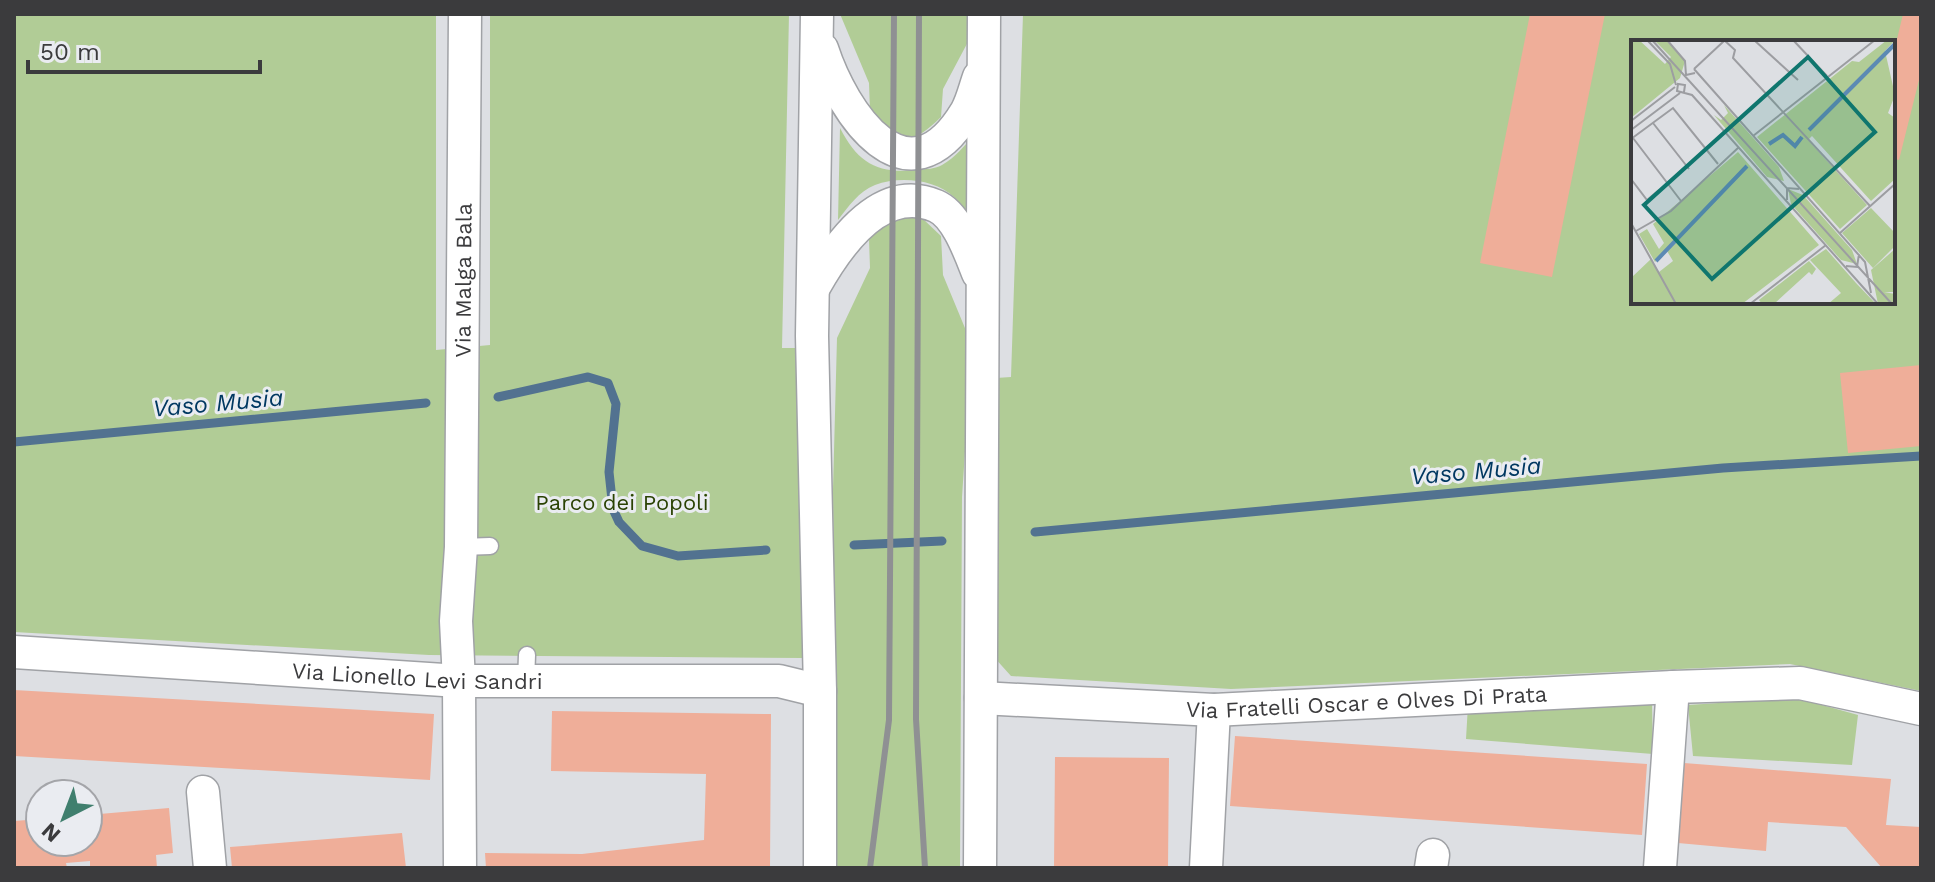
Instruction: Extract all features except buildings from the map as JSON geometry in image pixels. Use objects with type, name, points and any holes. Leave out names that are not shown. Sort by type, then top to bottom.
[{"type":"street","name":"Via Malga Bala","points":[[460,868],[456,621],[475,546],[465,14]]},
{"type":"street","points":[[980,868],[984,14]]},
{"type":"street","points":[[817,24],[828,70],[850,111],[880,144],[904,153],[926,150],[945,137],[966,111],[984,65]]},
{"type":"street","points":[[817,24],[813,290],[820,868]]},
{"type":"street","points":[[813,290],[833,253],[856,228],[878,210],[906,201],[938,206],[967,244],[983,287]]},
{"type":"street","name":"Via Lionello Levi Sandri","points":[[14,652],[459,681],[527,668],[779,681],[820,691]]},
{"type":"street","name":"Via Fratelli Oscar e Olves Di Prata","points":[[981,698],[1214,710],[1800,683],[1921,709]]},
{"type":"street","points":[[1660,868],[1673,687]]},
{"type":"street","points":[[1206,868],[1214,710]]},
{"type":"street","points":[[203,792],[210,868]]},
{"type":"green space","name":"Parco dei Popoli","points":[[14,14],[436,14],[436,350],[490,345],[490,14],[789,14],[782,348],[799,348],[803,658],[429,655],[14,632]]},
{"type":"green space","points":[[840,14],[978,14],[978,23],[943,89],[941,117],[928,129],[911,137],[887,135],[870,111],[869,83]]},
{"type":"green space","points":[[1023,14],[1921,14],[1921,691],[1790,664],[1231,689],[1011,676],[993,656],[996,378],[1011,377]]},
{"type":"green space","points":[[840,128],[854,150],[870,164],[903,171],[940,166],[956,155],[975,134],[973,223],[960,202],[946,191],[927,183],[906,180],[885,182],[869,188],[854,200],[838,220]]},
{"type":"green space","points":[[902,212],[922,218],[941,236],[943,275],[972,345],[962,497],[960,868],[828,868],[835,715],[833,489],[837,338],[870,268],[869,239],[888,217]]},
{"type":"green space","points":[[1797,698],[1858,715],[1852,765],[1693,756],[1688,705]]},
{"type":"green space","points":[[1652,702],[1653,754],[1466,739],[1468,705]]},
{"type":"waterway","name":"Vaso Musia","points":[[498,397],[588,377],[608,383],[616,404],[609,472],[613,509],[619,522],[642,546],[678,556],[766,550]]},
{"type":"waterway","name":"Vaso Musia","points":[[14,442],[426,403]]},
{"type":"waterway","name":"Vaso Musia","points":[[1035,532],[1723,468],[1921,456]]},
{"type":"waterway","name":"Vaso Musia","points":[[854,545],[942,541]]},
{"type":"railway","points":[[870,868],[889,720],[894,14]]},
{"type":"railway","points":[[919,14],[916,719],[925,868]]}]
